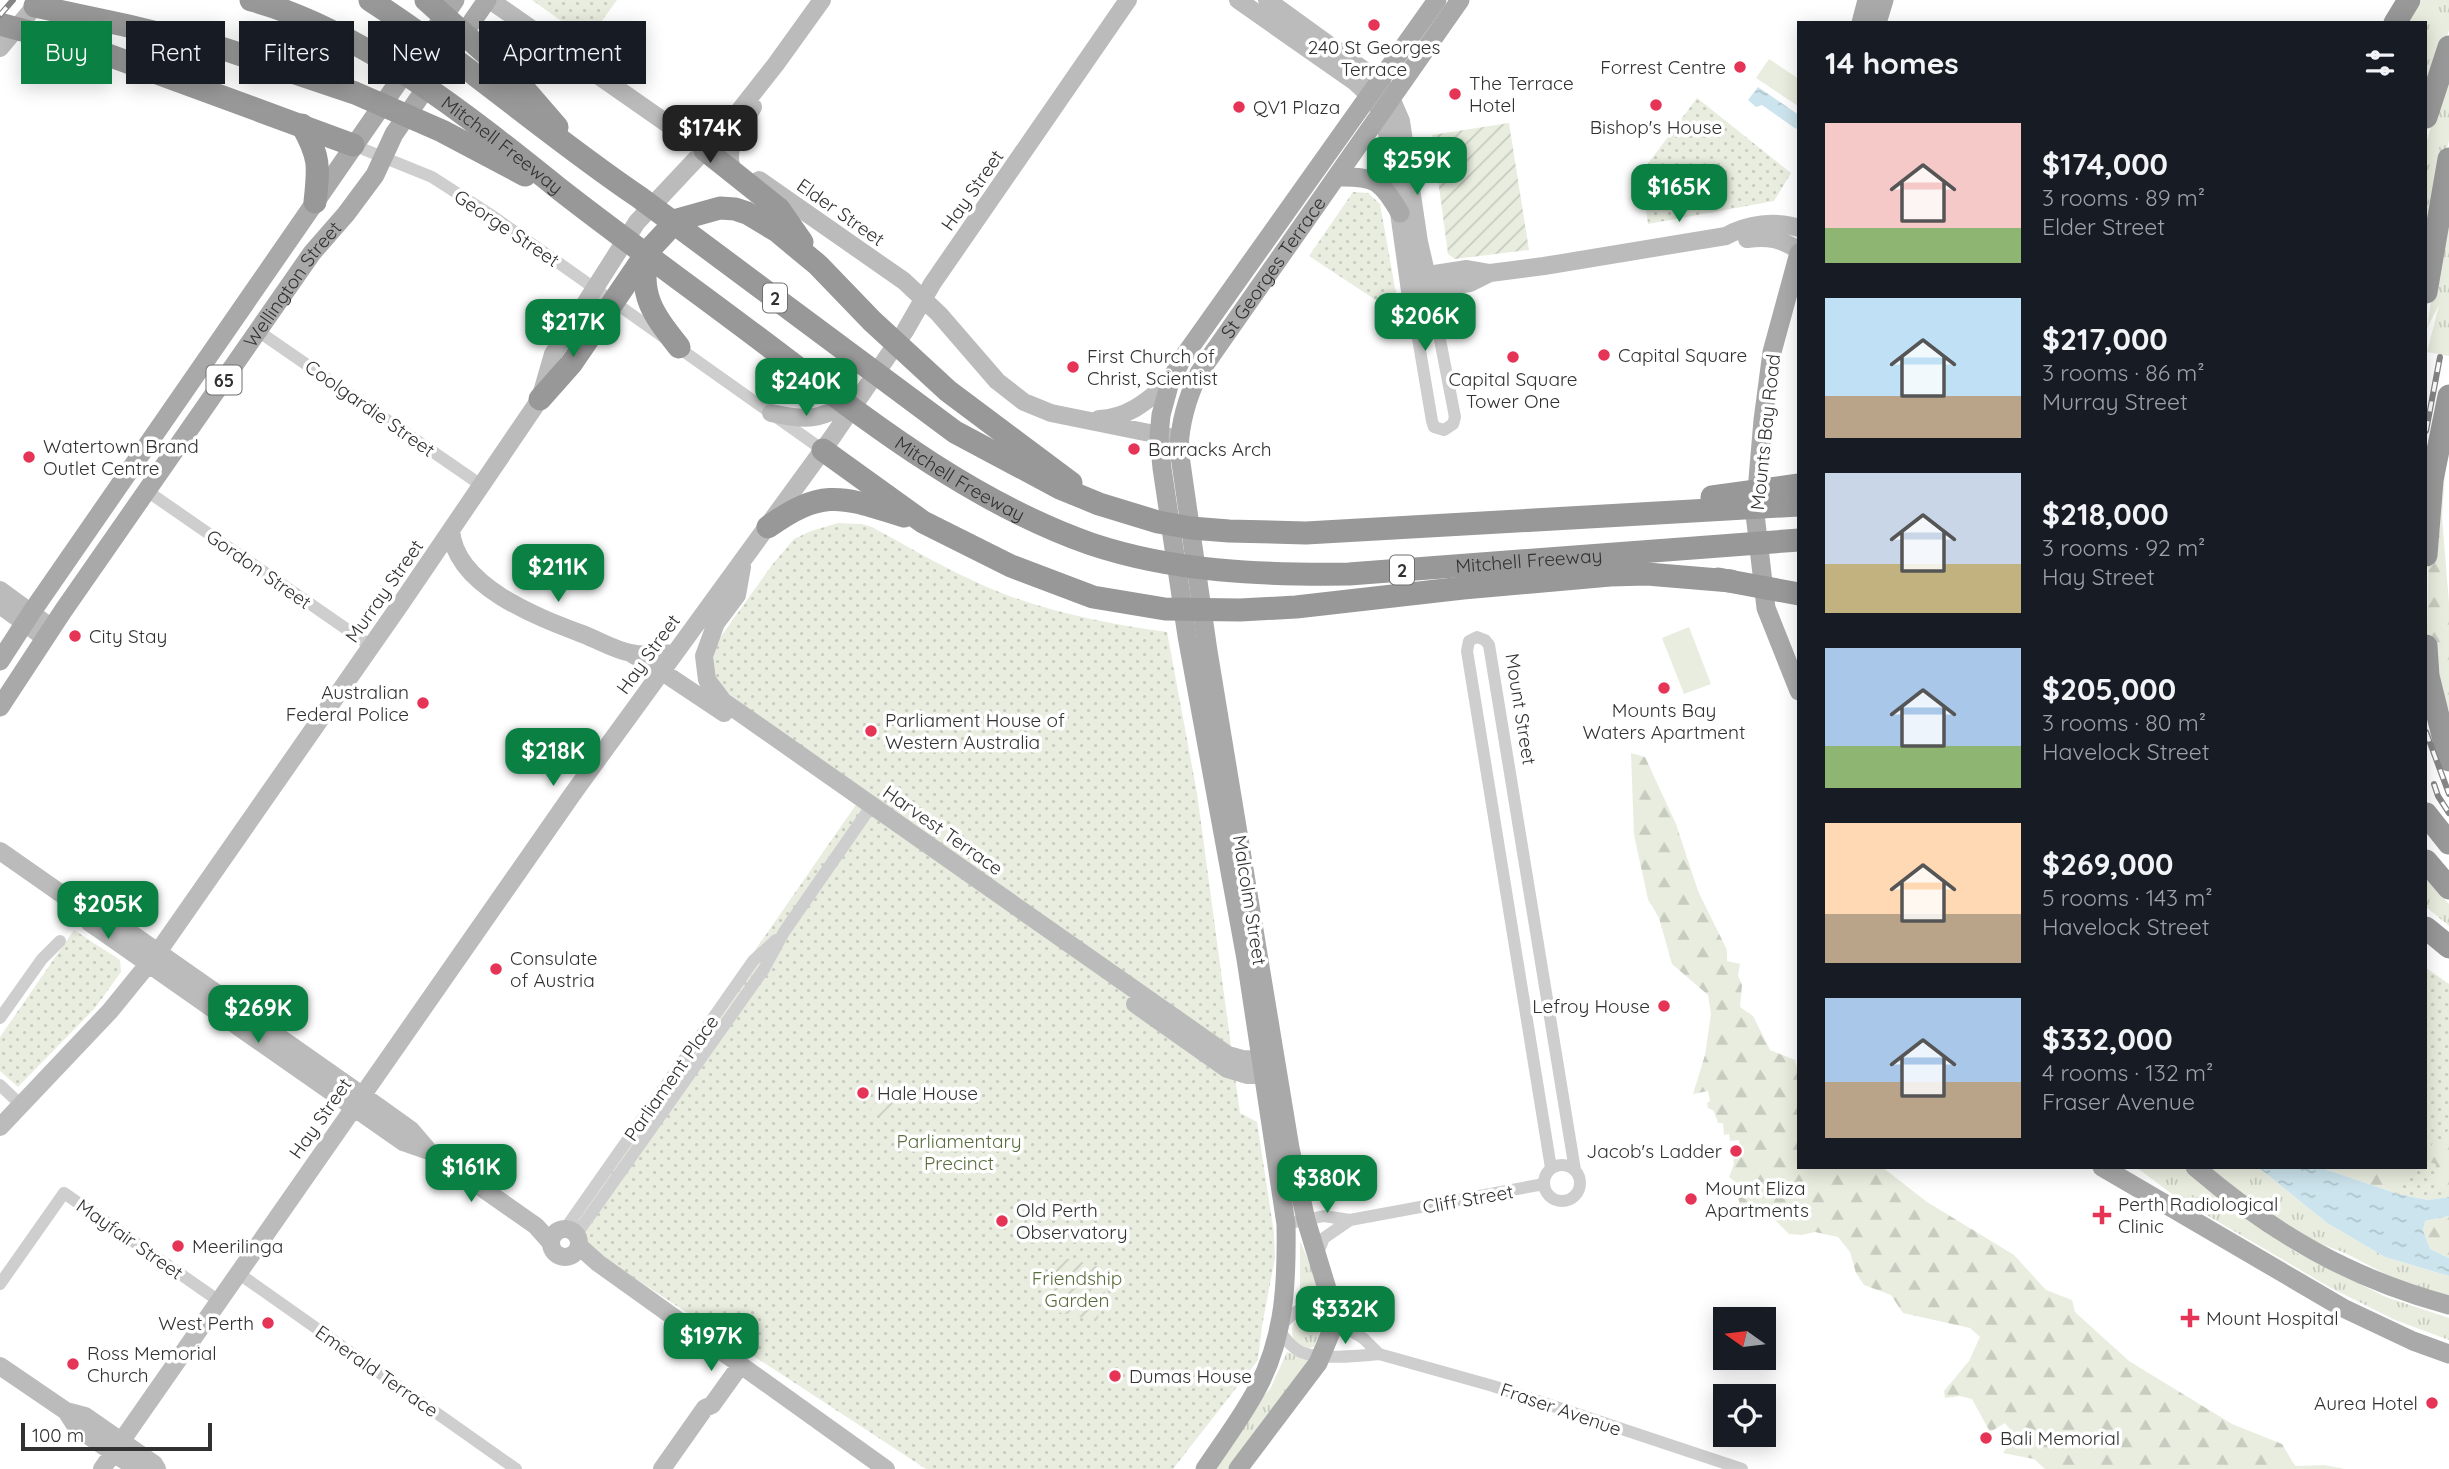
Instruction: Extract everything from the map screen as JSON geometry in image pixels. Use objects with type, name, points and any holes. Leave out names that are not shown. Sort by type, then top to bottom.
[{"type":"highway","name":"Mitchell Freeway","points":[[251,0],[269,3],[321,26],[378,58],[458,109],[575,201],[864,418],[941,470],[1036,522],[1094,545],[1187,567],[1285,575],[1349,574],[1583,556],[1646,564]]},
{"type":"highway","name":"Mitchell Freeway","points":[[370,0],[955,432],[1039,478],[1099,504],[1158,522],[1191,528],[1333,532],[1797,500]]},
{"type":"highway","name":"2","points":[[426,0],[519,83],[587,162]]},
{"type":"highway","points":[[2396,21],[2409,0]]},
{"type":"highway","points":[[37,3],[224,49],[355,93],[442,131],[575,201]]},
{"type":"highway","points":[[0,24],[89,48],[353,145]]},
{"type":"highway","points":[[2427,114],[2449,47]]},
{"type":"highway","points":[[302,125],[313,144],[318,161],[315,202]]},
{"type":"highway","points":[[705,150],[732,167],[779,209],[818,265]]},
{"type":"highway","points":[[2427,286],[2449,159]]},
{"type":"highway","points":[[540,399],[571,365],[648,251],[677,220],[720,208],[735,209],[777,231],[818,265],[872,321],[948,391],[1099,504]]},
{"type":"highway","points":[[648,251],[644,273],[649,303],[656,318],[679,347]]},
{"type":"highway","points":[[2427,542],[2432,480],[2449,396]]},
{"type":"highway","points":[[823,450],[923,522],[986,555],[1053,584],[1093,597],[1165,609],[1240,610],[1296,607],[1610,575],[1646,564],[1797,540]]},
{"type":"highway","points":[[768,527],[797,508],[829,498],[872,506],[923,522]]},
{"type":"highway","points":[[1646,564],[1797,594]]},
{"type":"highway","points":[[2427,661],[2428,676],[2449,760]]},
{"type":"highway","points":[[2427,707],[2449,732]]},
{"type":"highway","points":[[2427,815],[2449,843]]},
{"type":"highway","points":[[2427,862],[2449,888]]},
{"type":"highway","points":[[2427,929],[2449,947]]},
{"type":"highway","points":[[2427,939],[2449,953]]},
{"type":"main road","name":"Wellington Street","points":[[0,661],[27,618],[455,0]]},
{"type":"main road","name":"Wellington Street","points":[[0,707],[48,633],[312,253],[375,175],[394,134],[489,0]]},
{"type":"main road","points":[[489,0],[705,150]]},
{"type":"main road","name":"Murray Street","points":[[0,1127],[110,1011],[153,958],[540,399],[553,354],[637,222],[728,125],[822,0]]},
{"type":"main road","name":"Hay Street","points":[[102,1469],[661,671],[823,450],[834,420],[858,400],[905,331],[923,299],[1128,0]]},
{"type":"main road","points":[[1238,0],[1355,82],[1374,88]]},
{"type":"main road","points":[[1267,0],[1374,88],[1401,121],[1419,242],[1429,282]]},
{"type":"main road","name":"St Georges Terrace","points":[[1159,436],[1161,415],[1171,382],[1182,359],[1437,0]]},
{"type":"main road","name":"St Georges Terrace","points":[[1179,439],[1184,409],[1199,373],[1460,0]]},
{"type":"main road","points":[[1862,21],[1867,0]]},
{"type":"main road","points":[[1878,21],[1884,0]]},
{"type":"main road","points":[[0,48],[37,3]]},
{"type":"main road","name":"Murray Street","points":[[732,167],[734,141],[776,64]]},
{"type":"main road","points":[[1386,105],[1409,284],[1429,282],[1467,269],[1490,273],[1726,236],[1740,229],[1778,223],[1797,228]]},
{"type":"main road","name":"Elder Street","points":[[732,167],[904,281],[1008,391],[1024,402],[1051,413],[1179,439]]},
{"type":"main road","points":[[1337,177],[1368,177],[1387,189],[1400,213]]},
{"type":"main road","points":[[1726,236],[1739,240],[1767,236],[1777,238],[1797,251]]},
{"type":"main road","points":[[268,270],[287,266],[312,253]]},
{"type":"main road","name":"Mounts Bay Road","points":[[1797,259],[1768,375],[1755,514],[1766,608],[1797,686]]},
{"type":"main road","name":"Elder Street","points":[[1085,420],[1121,416],[1145,403],[1171,382]]},
{"type":"main road","points":[[771,413],[802,420],[834,420]]},
{"type":"main road","name":"Malcolm Street","points":[[1159,436],[1165,487],[1197,637]]},
{"type":"main road","name":"Malcolm Street","points":[[1179,439],[1197,637],[1220,809],[1269,1067],[1306,1220],[1328,1289],[1332,1316],[1331,1332],[1322,1356]]},
{"type":"main road","name":"Harvest Terrace","points":[[451,530],[452,545],[463,561],[505,599],[542,618],[632,654],[869,810]]},
{"type":"main road","name":"Harvest Terrace","points":[[744,560],[737,594],[716,623],[703,664],[709,686],[723,702],[1222,1066],[1243,1074],[1269,1067]]},
{"type":"main road","points":[[0,590],[27,618]]},
{"type":"main road","points":[[0,605],[27,618],[48,633]]},
{"type":"main road","name":"Harvest Terrace","points":[[632,654],[674,653]]},
{"type":"main road","points":[[0,851],[73,902],[98,911],[153,958],[358,1101],[411,1130],[429,1151],[536,1226],[566,1240],[886,1469]]},
{"type":"main road","name":"Malcolm Street","points":[[1205,1469],[1259,1387],[1280,1328],[1287,1268],[1286,1224],[1269,1067]]},
{"type":"main road","points":[[2198,1169],[2239,1204],[2312,1251],[2382,1285],[2449,1305]]},
{"type":"main road","points":[[2122,1173],[2343,1308],[2413,1341],[2449,1354]]},
{"type":"main road","points":[[1238,1469],[1322,1356]]},
{"type":"main road","points":[[662,1469],[705,1408],[712,1405],[735,1362]]},
{"type":"main road","points":[[0,1366],[66,1411],[77,1428],[154,1464],[157,1469]]},
{"type":"main road","points":[[117,1448],[136,1469]]},
{"type":"street","name":"George Street","points":[[353,145],[432,177],[491,215],[823,450]]},
{"type":"street","points":[[1409,284],[1432,421],[1434,427],[1444,430],[1453,424],[1455,417],[1429,282]]},
{"type":"street","name":"Coolgardie Street","points":[[258,331],[481,485]]},
{"type":"street","name":"Gordon Street","points":[[147,491],[371,646]]},
{"type":"street","name":"Mount Street","points":[[1551,1168],[1466,648],[1469,641],[1477,637],[1489,645],[1575,1170]]},
{"type":"street","name":"Parliament Place","points":[[566,1240],[753,961],[784,932],[869,810]]},
{"type":"street","points":[[1504,882],[1528,878]]},
{"type":"street","points":[[0,1018],[42,959],[60,941]]},
{"type":"street","points":[[1527,1019],[1550,1015]]},
{"type":"street","points":[[0,1086],[21,1105]]},
{"type":"street","points":[[1563,1165],[1575,1170],[1580,1184],[1578,1191],[1566,1200],[1551,1198],[1544,1184],[1551,1168],[1563,1165]]},
{"type":"street","name":"Cliff Street","points":[[1286,1224],[1324,1216],[1350,1220],[1508,1193],[1544,1184]]},
{"type":"street","name":"Mayfair Street","points":[[0,1284],[64,1193],[219,1301]]},
{"type":"street","name":"Cliff Street","points":[[1317,1255],[1324,1238],[1350,1220]]},
{"type":"street","name":"Emerald Terrace","points":[[238,1273],[516,1469]]},
{"type":"street","name":"Fraser Avenue","points":[[1379,1354],[1364,1339],[1332,1316],[1311,1306],[1298,1310],[1280,1328],[1292,1347],[1299,1351],[1322,1356],[1360,1357],[1379,1354],[1493,1386],[1742,1469]]},
{"type":"green space","points":[[532,0],[617,0],[602,21],[561,21]]},
{"type":"green space","points":[[2422,0],[2449,0],[2449,30],[2427,96],[2427,21],[2409,21]]},
{"type":"green space","points":[[1769,59],[1797,78],[1797,105],[1756,78]]},
{"type":"green space","points":[[2449,63],[2449,140],[2439,185],[2427,266],[2427,140]]},
{"type":"green space","points":[[1697,98],[1791,173],[1774,201],[1648,224],[1641,173]]},
{"type":"green space","points":[[1509,123],[1529,250],[1455,259],[1448,254],[1432,135]]},
{"type":"green space","points":[[2449,187],[2449,356],[2427,352],[2439,305],[2427,328]]},
{"type":"green space","points":[[1353,192],[1368,193],[1380,204],[1400,316],[1309,256]]},
{"type":"green space","points":[[2446,458],[2442,517],[2449,603],[2449,710],[2439,698],[2427,633],[2429,539]]},
{"type":"green space","name":"Parliamentary Precinct","points":[[838,523],[872,527],[963,576],[1046,608],[1094,620],[1167,632],[1197,793],[1240,1113],[1257,1122],[1274,1233],[1275,1258],[1258,1360],[1173,1469],[926,1469],[561,1230],[862,796],[710,679],[709,653],[772,565],[794,539]]},
{"type":"green space","points":[[1689,627],[1711,684],[1684,694],[1662,638]]},
{"type":"green space","points":[[1631,753],[1645,757],[1676,824],[1698,891],[1727,950],[1727,961],[1740,964],[1740,1007],[1753,1016],[1770,1050],[1795,1060],[1797,1169],[1885,1169],[1927,1202],[2014,1255],[2046,1290],[2072,1300],[2075,1312],[2129,1361],[2232,1424],[2282,1444],[2295,1466],[2324,1465],[2345,1469],[2045,1469],[2034,1459],[2003,1453],[2014,1435],[2005,1423],[1990,1432],[1972,1399],[1960,1396],[1945,1398],[1944,1391],[1969,1361],[1980,1337],[1970,1328],[1903,1313],[1891,1295],[1864,1285],[1856,1273],[1850,1252],[1838,1237],[1815,1232],[1789,1234],[1769,1214],[1741,1209],[1734,1181],[1729,1177],[1734,1164],[1733,1158],[1741,1156],[1739,1140],[1730,1141],[1729,1134],[1724,1135],[1723,1123],[1718,1123],[1714,1111],[1708,1108],[1708,1091],[1693,1094],[1705,1055],[1711,1014],[1708,995],[1672,964],[1659,918],[1648,899],[1634,835]]},
{"type":"green space","points":[[2427,880],[2449,904],[2449,926],[2427,908]]},
{"type":"green space","points":[[74,930],[120,960],[121,972],[95,1008],[18,1087],[0,1071],[0,1037]]},
{"type":"green space","points":[[2427,969],[2449,984],[2449,1129],[2443,1138],[2433,1142],[2427,1157]]},
{"type":"green space","points":[[2427,1075],[2449,1084],[2449,1197],[2398,1194],[2325,1169],[2427,1169]]},
{"type":"green space","points":[[886,1088],[902,1099],[886,1121],[870,1110]]},
{"type":"green space","points":[[2427,1161],[2436,1164],[2435,1176],[2442,1190],[2449,1189],[2449,1197],[2428,1200],[2398,1194],[2411,1169],[2427,1169]]},
{"type":"green space","points":[[2139,1169],[2185,1169],[2241,1214],[2297,1253],[2386,1297],[2449,1318],[2449,1340],[2395,1320],[2331,1288],[2176,1197]]},
{"type":"green space","points":[[2210,1169],[2260,1169],[2327,1223],[2385,1257],[2449,1276],[2449,1299],[2399,1281],[2345,1253],[2305,1238],[2260,1209]]},
{"type":"green space","points":[[2449,1216],[2449,1258],[2430,1249],[2423,1230],[2425,1221]]},
{"type":"green space","points":[[1300,1241],[1320,1287],[1322,1304],[1300,1300]]},
{"type":"green space","name":"Friendship Garden","points":[[1057,1256],[1111,1270],[1097,1321],[1044,1309]]},
{"type":"green space","points":[[1312,1311],[1322,1317],[1324,1323],[1314,1347],[1306,1348],[1295,1341],[1293,1328],[1302,1315]]},
{"type":"green space","points":[[1287,1352],[1309,1361],[1308,1365],[1228,1469],[1214,1469],[1258,1402],[1270,1389]]},
{"type":"water","points":[[1758,87],[1797,114],[1797,128],[1762,105],[1756,107],[1748,100]]},
{"type":"water","points":[[2260,1169],[2325,1169],[2398,1194],[2428,1200],[2449,1197],[2449,1216],[2425,1221],[2423,1230],[2430,1249],[2449,1258],[2449,1276],[2385,1257],[2327,1223]]},
{"type":"railway","points":[[0,15],[13,0]]},
{"type":"railway","points":[[2427,426],[2440,357]]},
{"type":"railway","points":[[2427,735],[2449,794]]},
{"type":"railway","points":[[2434,784],[2449,813]]},
{"type":"place","name":"240 St Georges Terrace","points":[[1374,25]]},
{"type":"place","name":"Forrest Centre","points":[[1740,67]]},
{"type":"place","name":"The Terrace Hotel","points":[[1455,94]]},
{"type":"place","name":"Bishop's House","points":[[1656,105]]},
{"type":"place","name":"QV1 Plaza","points":[[1239,107]]},
{"type":"place","name":"Capital Square","points":[[1604,355]]},
{"type":"place","name":"Capital Square Tower One","points":[[1513,357]]},
{"type":"place","name":"First Church of Christ, Scientist","points":[[1073,367]]},
{"type":"place","name":"Barracks Arch","points":[[1134,449]]},
{"type":"place","name":"Watertown Brand Outlet Centre","points":[[29,457]]},
{"type":"place","name":"City Stay","points":[[75,636]]},
{"type":"place","name":"Mounts Bay Waters Apartment","points":[[1664,688]]},
{"type":"place","name":"Australian Federal Police","points":[[423,703]]},
{"type":"place","name":"Parliament House of Western Australia","points":[[871,731]]},
{"type":"place","name":"Consulate of Austria","points":[[496,969]]},
{"type":"place","name":"Lefroy House","points":[[1664,1006]]},
{"type":"place","name":"Hale House","points":[[863,1093]]},
{"type":"place","name":"Jacob's Ladder","points":[[1736,1151]]},
{"type":"place","name":"Mount Eliza Apartments","points":[[1691,1199]]},
{"type":"place","name":"Perth Radiological Clinic","points":[[2102,1215]]},
{"type":"place","name":"Old Perth Observatory","points":[[1002,1221]]},
{"type":"place","name":"Meerilinga","points":[[178,1246]]},
{"type":"place","name":"Mount Hospital","points":[[2190,1318]]},
{"type":"place","name":"West Perth","points":[[268,1323]]},
{"type":"place","name":"Ross Memorial Church","points":[[73,1364]]},
{"type":"place","name":"Dumas House","points":[[1115,1376]]},
{"type":"place","name":"Aurea Hotel","points":[[2432,1403]]},
{"type":"place","name":"Bali Memorial","points":[[1986,1438]]}]
